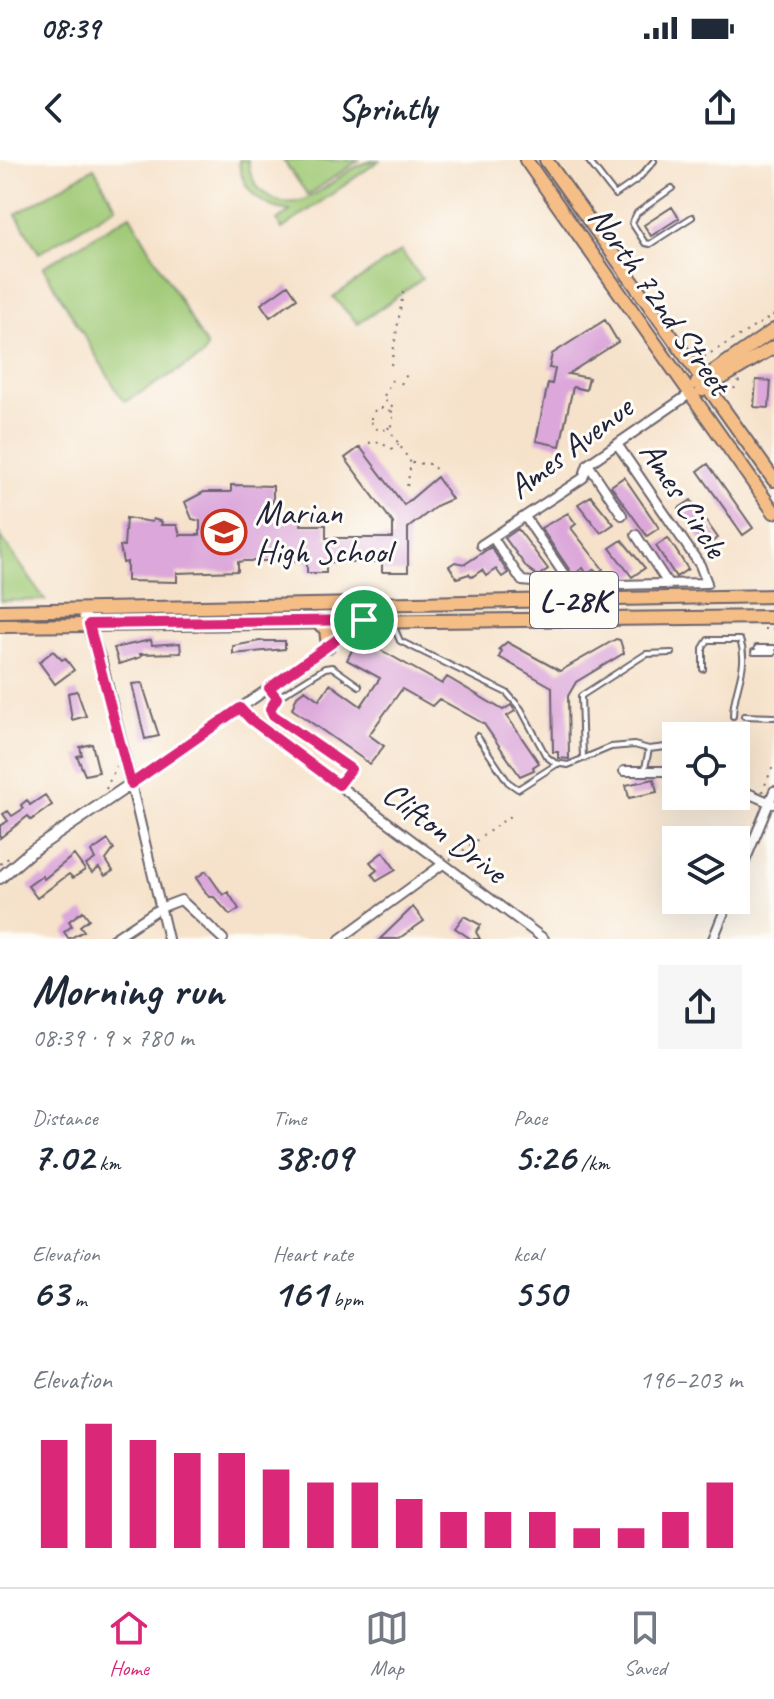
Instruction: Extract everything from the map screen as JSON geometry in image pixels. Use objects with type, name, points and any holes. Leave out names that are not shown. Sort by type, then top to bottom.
[{"type":"main road","name":"North 72nd Street","points":[[526,160],[774,512]]},
{"type":"main road","name":"North 72nd Street","points":[[546,160],[774,480]]},
{"type":"main road","name":"Ames Avenue","points":[[691,393],[700,378],[774,330]]},
{"type":"main road","name":"Ames Avenue","points":[[691,393],[710,389],[774,347]]},
{"type":"main road","name":"L-28K","points":[[0,611],[774,596]]},
{"type":"main road","name":"L-28K","points":[[0,626],[774,617]]},
{"type":"main road","points":[[315,621],[326,629],[328,647]]},
{"type":"street","name":"Ames Avenue","points":[[481,545],[583,478],[588,464],[691,393]]},
{"type":"street","name":"Ames Circle","points":[[617,444],[700,565],[707,583],[669,585],[636,535]]},
{"type":"street","name":"Ames Circle","points":[[588,464],[622,515]]},
{"type":"street","points":[[525,517],[572,586]]},
{"type":"street","points":[[493,538],[522,581],[572,586],[669,585]]},
{"type":"street","points":[[0,878],[29,853],[328,647],[364,620],[374,605]]},
{"type":"street","points":[[82,609],[89,624],[131,784],[168,939]]},
{"type":"street","name":"Clifton Drive","points":[[240,708],[250,719],[544,939]]},
{"type":"street","points":[[624,771],[662,770]]},
{"type":"street","points":[[750,852],[772,803],[774,791]]},
{"type":"street","points":[[750,794],[772,803]]},
{"type":"street","points":[[340,939],[443,864]]},
{"type":"street","points":[[113,939],[160,908],[181,900],[223,939]]},
{"type":"street","points":[[713,939],[723,914]]},
{"type":"lane","points":[[588,160],[615,195],[638,179],[654,161]]},
{"type":"lane","points":[[672,188],[637,213],[632,223],[635,230],[645,243],[650,244],[692,217]]},
{"type":"lane","points":[[392,620],[400,641],[507,693],[521,709],[546,756],[557,764],[568,765],[611,747],[662,747]]},
{"type":"lane","points":[[703,669],[703,648],[708,640],[740,640],[743,674],[733,700],[733,716]]},
{"type":"lane","points":[[755,650],[774,650]]},
{"type":"lane","points":[[583,759],[581,696],[646,654],[672,653]]},
{"type":"lane","points":[[339,785],[351,769],[273,715],[270,709],[277,698],[325,668],[332,667],[359,686]]},
{"type":"lane","points":[[269,688],[277,698]]},
{"type":"lane","points":[[744,716],[774,717]]},
{"type":"lane","points":[[477,736],[508,782],[518,789],[557,764]]},
{"type":"lane","points":[[645,768],[649,749]]},
{"type":"path","points":[[391,365],[404,287]]},
{"type":"path","points":[[704,357],[774,315]]},
{"type":"path","points":[[401,384],[408,373]]},
{"type":"path","points":[[391,413],[395,410],[383,398],[392,380]]},
{"type":"path","points":[[379,408],[391,413],[393,420],[388,427],[377,428],[371,417],[379,408]]},
{"type":"path","points":[[388,427],[411,463],[407,487]]},
{"type":"path","points":[[369,443],[376,441],[393,449],[400,444]]},
{"type":"path","points":[[411,463],[432,464],[437,472]]},
{"type":"path","points":[[764,629],[774,629]]},
{"type":"path","points":[[103,792],[116,771],[114,757]]},
{"type":"path","points":[[760,798],[774,764]]},
{"type":"path","points":[[443,864],[510,816]]},
{"type":"path","points":[[0,864],[14,853]]},
{"type":"green space","points":[[239,160],[248,160],[252,178],[264,193],[279,201],[294,202],[309,198],[365,163],[380,160],[282,229],[277,221],[290,211],[270,206],[255,196],[244,180]]},
{"type":"green space","points":[[283,160],[359,160],[308,195]]},
{"type":"green space","points":[[94,168],[116,207],[39,253],[16,214]]},
{"type":"green space","points":[[130,215],[207,347],[203,356],[126,401],[43,267]]},
{"type":"green space","points":[[401,251],[422,279],[358,324],[333,297]]},
{"type":"green space","points":[[0,535],[45,600],[0,601]]},
{"type":"building","points":[[672,207],[679,218],[651,236],[644,225]]},
{"type":"building","points":[[288,285],[297,298],[270,317],[261,304]]},
{"type":"building","points":[[605,320],[618,342],[568,374],[589,378],[586,390],[573,387],[560,446],[536,441],[548,383],[552,384],[555,369],[549,368],[552,354]]},
{"type":"building","points":[[756,380],[771,381],[769,408],[754,407]]},
{"type":"building","points":[[360,447],[404,505],[437,477],[452,499],[438,505],[408,528],[408,572],[382,572],[382,562],[326,562],[326,573],[307,573],[307,561],[244,561],[238,562],[238,571],[177,573],[177,582],[127,581],[127,562],[123,563],[120,546],[124,546],[126,518],[152,522],[153,519],[162,522],[161,525],[177,525],[180,535],[200,535],[200,521],[192,519],[185,502],[204,492],[231,492],[231,485],[273,486],[273,518],[302,519],[301,525],[326,525],[326,538],[393,538],[393,523],[345,458]]},
{"type":"building","points":[[708,464],[753,528],[743,535],[698,471]]},
{"type":"building","points":[[624,477],[659,528],[647,536],[611,486]]},
{"type":"building","points":[[591,496],[614,524],[601,533],[578,504]]},
{"type":"building","points":[[691,500],[718,538],[705,546],[679,508]]},
{"type":"building","points":[[568,513],[576,524],[571,528],[603,569],[597,573],[595,569],[587,574],[583,568],[573,575],[541,528]]},
{"type":"building","points":[[518,529],[548,569],[538,576],[527,568],[505,538]]},
{"type":"building","points":[[668,538],[688,569],[676,577],[656,546]]},
{"type":"building","points":[[622,540],[645,568],[632,577],[610,548]]},
{"type":"building","points":[[491,547],[508,573],[502,577],[496,569],[486,576],[482,570],[472,577],[469,574],[457,578],[449,566],[455,562],[465,564]]},
{"type":"building","points":[[616,639],[620,640],[624,653],[576,682],[568,696],[569,759],[558,758],[558,752],[553,752],[552,687],[499,657],[502,651],[499,649],[507,642],[560,671]]},
{"type":"building","points":[[151,640],[152,645],[180,643],[181,653],[140,654],[141,657],[119,664],[114,648]]},
{"type":"building","points":[[285,641],[285,649],[233,654],[233,646]]},
{"type":"building","points":[[370,644],[442,684],[447,677],[503,710],[511,705],[515,711],[507,716],[539,763],[533,767],[534,770],[520,776],[484,724],[439,699],[432,706],[402,689],[369,735],[384,746],[370,764],[292,709],[297,696],[305,690],[319,700],[330,684],[361,706],[380,678],[347,660],[354,646],[366,652]]},
{"type":"building","points":[[53,651],[62,660],[65,658],[74,670],[55,684],[39,662]]},
{"type":"building","points":[[142,683],[159,736],[145,739],[132,684]]},
{"type":"building","points":[[77,691],[86,716],[72,720],[68,693]]},
{"type":"building","points":[[92,744],[99,772],[85,775],[77,756],[82,755],[80,747]]},
{"type":"building","points":[[654,779],[657,792],[629,798],[626,785]]},
{"type":"building","points":[[45,795],[52,805],[31,820],[28,816],[0,838],[0,826],[8,821],[3,814],[8,811],[12,816],[23,809],[21,805],[27,800],[30,805]]},
{"type":"building","points":[[108,840],[114,849],[106,860],[113,871],[105,876],[99,868],[92,873],[86,865],[95,859],[91,852]]},
{"type":"building","points":[[383,852],[396,870],[377,881],[372,874],[377,870],[370,862]]},
{"type":"building","points":[[74,855],[85,870],[73,878],[69,874],[37,898],[28,886],[42,876],[44,879]]},
{"type":"building","points":[[206,871],[223,895],[228,892],[239,909],[230,915],[214,897],[209,897],[196,878]]},
{"type":"building","points":[[413,907],[424,921],[398,939],[380,939]]},
{"type":"building","points":[[83,911],[89,919],[80,926],[84,931],[69,939],[64,932],[72,926],[69,921]]},
{"type":"building","points":[[464,916],[481,925],[476,932],[480,939],[471,939],[455,928]]},
{"type":"place","name":"Marian High School","points":[[224,532]]},
{"type":"route","points":[[364,620],[269,688],[277,698],[270,709],[273,715],[351,769],[339,785],[250,719],[240,708],[131,784],[89,624],[364,620]]}]
